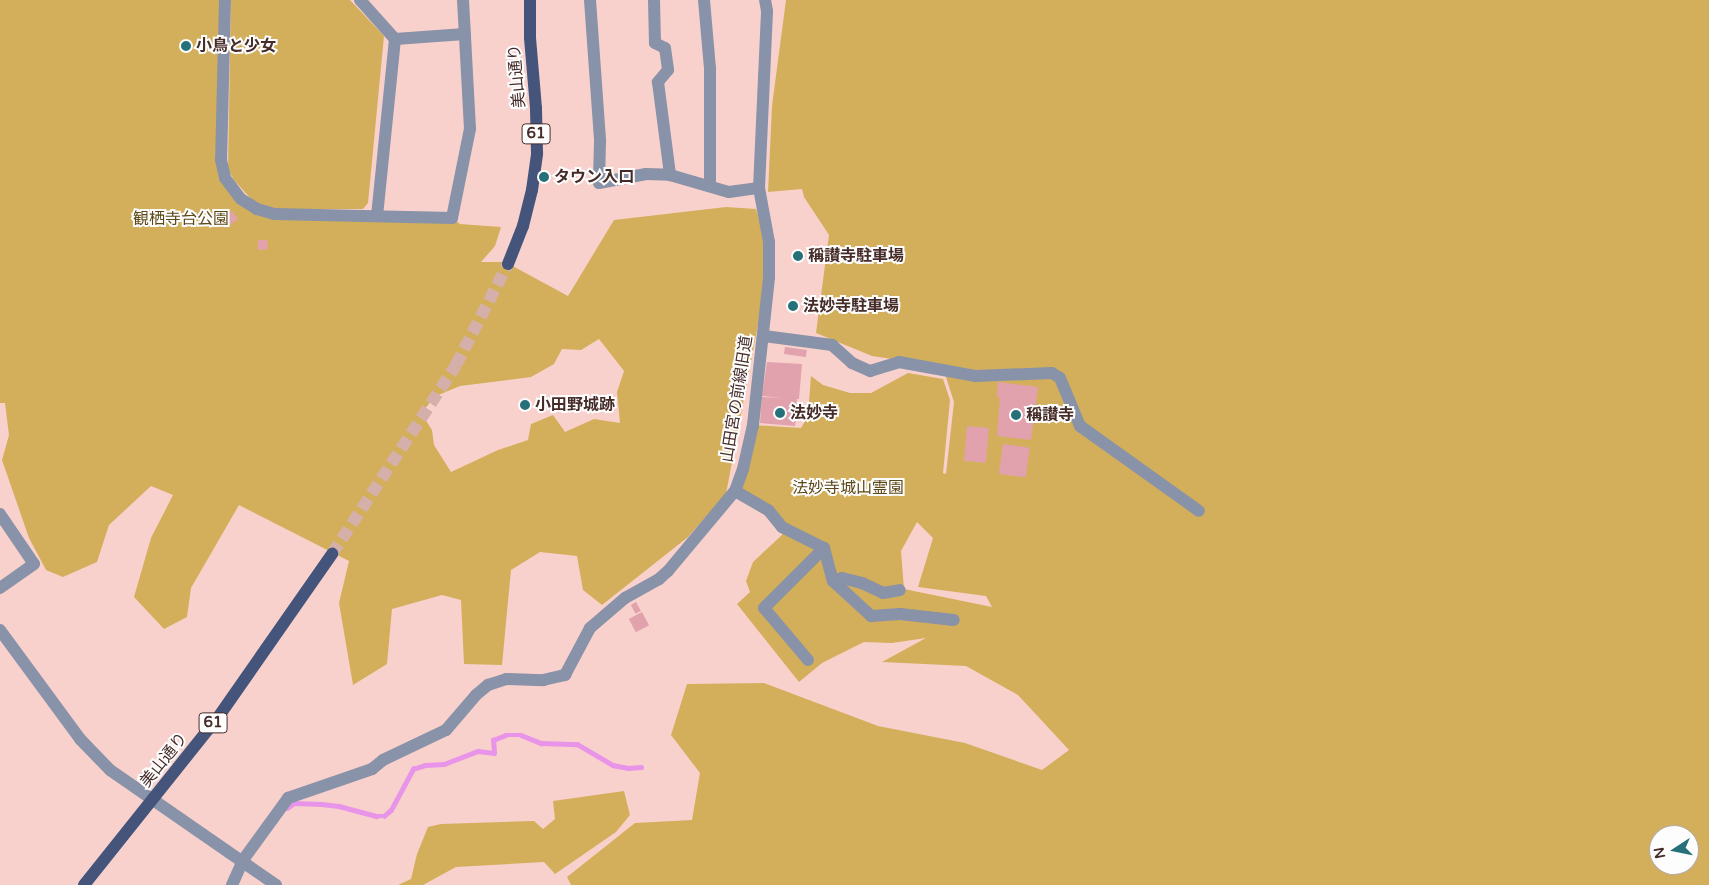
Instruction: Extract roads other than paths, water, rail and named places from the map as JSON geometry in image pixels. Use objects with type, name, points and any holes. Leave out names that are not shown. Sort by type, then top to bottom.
[{"type":"main road","name":"美山通り","points":[[508,264],[523,226],[532,190],[537,153],[536,108],[530,38],[530,0]]},
{"type":"main road","name":"美山通り","points":[[84,885],[242,684],[332,554]]},
{"type":"street","points":[[225,0],[221,160],[225,178],[233,191],[257,210],[274,214],[452,218],[470,128],[463,0]]},
{"type":"street","points":[[360,0],[395,39],[377,216]]},
{"type":"street","points":[[590,0],[600,141],[599,184],[646,174],[670,175],[729,192],[759,188]]},
{"type":"street","points":[[654,0],[655,43],[666,48],[668,70],[658,82],[670,175]]},
{"type":"street","points":[[704,0],[710,68],[710,186]]},
{"type":"street","name":"山田宮の前線旧道","points":[[232,885],[288,798],[372,769],[383,760],[446,730],[476,695],[488,685],[506,679],[544,680],[565,676],[590,628],[625,598],[659,579],[668,571],[735,490],[743,469],[753,425],[764,336],[770,251],[759,188],[767,11],[765,0]]},
{"type":"street","points":[[395,39],[465,34]]},
{"type":"street","points":[[764,336],[832,345],[852,364],[870,371],[899,362],[976,376],[1052,373],[1060,378],[1080,426],[1199,511]]},
{"type":"street","points":[[735,490],[769,511],[782,527],[824,548],[833,580],[871,616],[900,614],[954,620]]},
{"type":"street","points":[[0,514],[34,564],[0,588]]},
{"type":"street","points":[[808,660],[764,608],[824,548]]},
{"type":"street","points":[[833,580],[842,578],[862,583],[882,593],[900,590]]},
{"type":"street","points":[[0,630],[80,739],[110,770],[154,798],[276,885]]},
{"type":"waterway","points":[[287,808],[294,803],[321,804],[384,816],[391,810],[413,769],[425,765],[444,764],[478,751],[494,753],[493,740],[506,735],[521,735],[541,743],[577,744],[613,765],[628,768],[641,767]]},
{"type":"tunnel","points":[[332,554],[456,365],[508,264]]},
{"type":"place","name":"小鳥と少女","points":[[186,46]]},
{"type":"place","name":"タウン入口","points":[[544,177]]},
{"type":"place","name":"稱讃寺駐車場","points":[[798,256]]},
{"type":"place","name":"法妙寺駐車場","points":[[793,306]]},
{"type":"place","name":"小田野城跡","points":[[525,405]]},
{"type":"place","name":"法妙寺","points":[[780,413]]},
{"type":"place","name":"稱讃寺","points":[[1016,415]]},
{"type":"park label","name":"観栖寺台公園","points":[[181,219]]},
{"type":"park label","name":"法妙寺城山霊園","points":[[848,488]]}]
